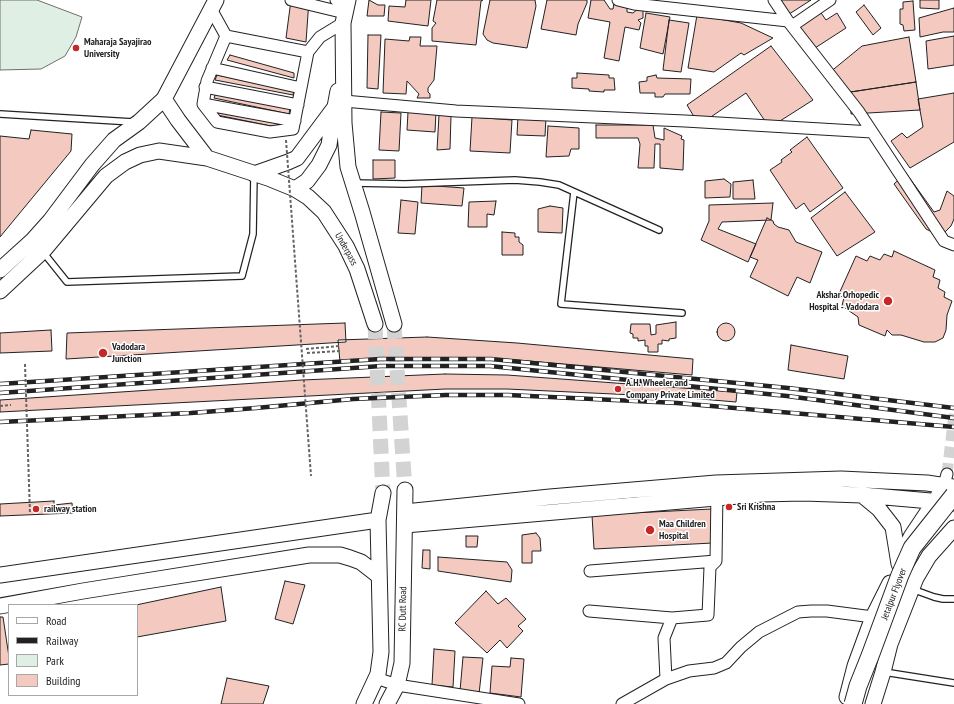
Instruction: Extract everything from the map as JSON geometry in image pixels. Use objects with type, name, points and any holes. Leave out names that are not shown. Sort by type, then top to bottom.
[{"type":"main road","points":[[0,270],[33,240],[50,221],[92,165],[114,140],[139,122],[164,98],[213,5]]},
{"type":"main road","points":[[295,189],[307,181],[319,165],[328,145],[339,104],[344,62],[344,8]]},
{"type":"main road","points":[[164,98],[178,120],[207,158]]},
{"type":"main road","points":[[254,174],[297,158],[339,104]]},
{"type":"main road","points":[[339,104],[344,123],[348,167],[394,324]]},
{"type":"main road","name":"Underpass","points":[[0,291],[61,231],[106,176],[125,162],[140,155],[159,151],[207,158],[295,189],[308,197],[324,212],[346,246],[357,269],[375,324]]},
{"type":"main road","points":[[405,490],[405,519],[551,504],[841,479],[950,485]]},
{"type":"main road","points":[[845,704],[855,666],[873,617],[911,537],[936,501],[950,485]]},
{"type":"main road","name":"Jetalpur Flyover","points":[[853,704],[858,686],[900,575],[912,548],[950,485]]},
{"type":"main road","points":[[717,490],[862,495],[954,503]]},
{"type":"main road","points":[[364,704],[376,678],[381,652],[378,520],[382,493]]},
{"type":"main road","points":[[862,495],[879,509],[893,527],[899,564]]},
{"type":"main road","name":"RC Dutt Road","points":[[387,704],[397,685],[402,663],[405,519]]},
{"type":"main road","points":[[0,575],[378,520]]},
{"type":"main road","points":[[873,704],[890,644],[916,578],[929,556],[952,534]]},
{"type":"main road","points":[[11,604],[309,555],[340,556],[350,558],[361,562],[380,576]]},
{"type":"street","points":[[291,0],[344,8]]},
{"type":"street","points":[[618,0],[634,4],[790,23],[830,0]]},
{"type":"street","points":[[774,0],[859,112],[944,241],[954,245]]},
{"type":"street","points":[[213,5],[226,36],[205,87],[203,104],[217,122],[270,132],[293,129],[308,52],[344,8]]},
{"type":"street","points":[[226,36],[308,52]]},
{"type":"street","points":[[212,68],[301,88]]},
{"type":"street","points":[[205,87],[298,105]]},
{"type":"street","points":[[203,104],[295,121]]},
{"type":"street","points":[[339,104],[872,132]]},
{"type":"street","points":[[589,611],[672,618],[708,615],[710,567],[716,561],[717,490]]},
{"type":"street","points":[[590,571],[716,561]]},
{"type":"street","points":[[622,704],[666,679],[689,671],[714,668],[726,663],[741,647],[759,632],[798,612],[827,612],[873,617]]},
{"type":"street","points":[[666,679],[664,638],[672,618]]},
{"type":"street","points":[[376,678],[397,685],[519,704]]},
{"type":"lane","points":[[0,114],[139,122]]},
{"type":"lane","points":[[33,240],[67,282],[242,276],[253,234],[254,174]]},
{"type":"lane","points":[[353,183],[405,184],[515,180],[540,182],[559,185],[659,230]]},
{"type":"lane","points":[[574,192],[561,304],[682,313]]},
{"type":"lane","points":[[912,589],[934,597],[954,599]]},
{"type":"lane","points":[[883,672],[954,683]]},
{"type":"path","points":[[286,140],[311,476]]},
{"type":"path","points":[[306,349],[340,346]]},
{"type":"path","points":[[307,353],[340,351]]},
{"type":"path","points":[[25,364],[30,514]]},
{"type":"path","points":[[0,406],[11,406]]},
{"type":"green space","points":[[0,0],[37,0],[82,17],[76,37],[65,56],[41,69],[0,70]]},
{"type":"building","points":[[291,0],[309,0],[306,42],[286,38]]},
{"type":"building","points":[[369,0],[378,5],[385,5],[384,16],[367,16]]},
{"type":"building","points":[[406,0],[431,0],[428,26],[388,21],[389,6],[405,7]]},
{"type":"building","points":[[437,0],[483,0],[481,1],[476,45],[432,41],[432,28],[436,23],[433,21]]},
{"type":"building","points":[[490,0],[535,0],[536,6],[527,48],[493,43],[487,40],[483,34]]},
{"type":"building","points":[[547,0],[587,0],[578,24],[576,35],[541,29]]},
{"type":"building","points":[[591,0],[604,0],[610,9],[613,9],[614,3],[627,5],[627,12],[633,13],[639,8],[643,10],[643,18],[638,20],[641,23],[639,30],[625,27],[619,61],[604,58],[610,22],[588,18]]},
{"type":"building","points":[[771,0],[811,0],[783,18]]},
{"type":"building","points":[[920,0],[939,0],[939,9],[920,8]]},
{"type":"building","points":[[913,1],[915,30],[904,31],[903,25],[900,24],[900,9],[903,9],[903,2]]},
{"type":"building","points":[[864,5],[881,28],[873,35],[856,12]]},
{"type":"building","points":[[954,8],[954,32],[943,32],[920,37],[919,18]]},
{"type":"building","points":[[819,10],[826,20],[837,13],[846,28],[815,48],[798,25]]},
{"type":"building","points":[[646,13],[670,17],[663,54],[640,48]]},
{"type":"building","points":[[697,15],[741,23],[773,38],[744,55],[741,53],[714,72],[688,68]]},
{"type":"building","points":[[669,20],[689,23],[681,72],[663,70]]},
{"type":"building","points":[[368,35],[381,35],[378,89],[367,88]]},
{"type":"building","points":[[954,36],[954,65],[928,69],[926,41]]},
{"type":"building","points":[[410,37],[421,37],[420,46],[437,46],[434,80],[428,88],[430,98],[417,98],[419,94],[407,81],[406,94],[383,93],[385,39],[409,41]]},
{"type":"building","points":[[909,37],[916,82],[844,93],[829,73],[862,46]]},
{"type":"building","points":[[771,46],[813,100],[780,121],[765,121],[746,93],[699,125],[687,105]]},
{"type":"building","points":[[230,55],[294,73],[294,78],[227,60]]},
{"type":"building","points":[[577,73],[609,75],[609,78],[614,78],[615,90],[604,90],[604,92],[572,88],[572,78],[577,78]]},
{"type":"building","points":[[217,75],[294,91],[293,95],[215,80]]},
{"type":"building","points":[[656,75],[657,78],[691,79],[690,94],[665,94],[663,97],[655,97],[655,93],[640,93],[639,82],[647,81],[647,77]]},
{"type":"building","points":[[916,82],[920,110],[851,114],[851,103],[844,93]]},
{"type":"building","points":[[216,93],[290,108],[289,114],[214,98]]},
{"type":"building","points":[[954,93],[954,142],[910,168],[891,141],[902,133],[907,138],[923,127],[918,99]]},
{"type":"building","points":[[218,110],[282,124],[281,128],[217,115]]},
{"type":"building","points":[[381,112],[401,113],[399,151],[379,150]]},
{"type":"building","points":[[408,112],[436,112],[435,132],[407,130]]},
{"type":"building","points":[[439,115],[451,116],[450,149],[437,150]]},
{"type":"building","points":[[518,116],[546,117],[545,136],[517,135]]},
{"type":"building","points":[[472,117],[512,120],[510,153],[470,151]]},
{"type":"building","points":[[596,125],[653,125],[655,138],[664,140],[664,128],[682,136],[681,139],[684,140],[683,170],[660,168],[660,144],[655,144],[654,168],[638,168],[640,144],[638,138],[596,138]]},
{"type":"building","points":[[548,126],[579,128],[579,149],[571,149],[569,156],[546,157]]},
{"type":"building","points":[[31,130],[72,134],[71,151],[0,237],[0,136],[29,139]]},
{"type":"building","points":[[807,137],[843,188],[810,212],[804,203],[796,209],[770,170],[782,162],[781,160],[792,152],[790,150]]},
{"type":"building","points":[[373,160],[395,160],[395,178],[373,179]]},
{"type":"building","points":[[906,173],[934,212],[940,210],[947,191],[954,196],[954,219],[951,226],[945,232],[934,233],[926,229],[894,184]]},
{"type":"building","points":[[724,179],[731,184],[730,197],[705,198],[705,181]]},
{"type":"building","points":[[753,180],[755,199],[733,199],[733,182]]},
{"type":"building","points":[[422,185],[464,188],[462,206],[421,203]]},
{"type":"building","points":[[845,192],[875,232],[837,256],[811,218]]},
{"type":"building","points":[[401,200],[418,202],[415,234],[398,233]]},
{"type":"building","points":[[496,201],[494,215],[487,214],[487,227],[468,227],[469,202]]},
{"type":"building","points":[[773,203],[771,220],[722,222],[718,229],[756,244],[748,262],[701,240],[709,221],[709,205]]},
{"type":"building","points":[[550,206],[563,208],[562,233],[538,232],[538,209]]},
{"type":"building","points":[[767,218],[773,221],[778,227],[789,230],[796,242],[822,252],[810,283],[797,277],[788,296],[750,277],[758,260],[750,257]]},
{"type":"building","points":[[502,232],[515,233],[515,237],[519,237],[519,242],[523,245],[523,255],[502,255]]},
{"type":"building","points":[[894,251],[935,270],[933,277],[940,280],[938,288],[945,292],[944,297],[952,301],[947,315],[946,330],[943,338],[935,342],[924,342],[901,335],[892,335],[887,330],[885,336],[859,325],[858,317],[842,306],[844,297],[838,296],[856,256],[867,261],[870,256],[880,260],[884,254],[892,257]]},
{"type":"building","points":[[676,322],[676,338],[669,339],[669,341],[662,340],[662,344],[658,344],[658,352],[648,352],[648,346],[645,346],[645,340],[638,341],[638,338],[633,338],[633,334],[630,333],[631,324],[650,324],[651,335],[656,334],[656,325]]},
{"type":"building","points":[[345,323],[346,342],[66,359],[67,333]]},
{"type":"building","points":[[726,323],[732,326],[735,332],[732,338],[726,341],[720,338],[717,332],[720,326]]},
{"type":"building","points":[[51,330],[52,351],[0,353],[0,333]]},
{"type":"building","points":[[427,337],[517,343],[693,359],[692,375],[517,360],[429,358],[340,362],[338,340]]},
{"type":"building","points":[[791,345],[848,356],[844,379],[788,370]]},
{"type":"building","points":[[445,374],[507,375],[737,392],[736,402],[677,397],[507,389],[445,389],[0,412],[0,400],[302,380]]},
{"type":"building","name":"railway station","points":[[54,501],[54,505],[72,503],[73,513],[0,516],[0,504]]},
{"type":"building","points":[[712,509],[713,543],[594,549],[592,515]]},
{"type":"building","points":[[536,533],[540,538],[541,551],[532,551],[532,563],[522,563],[522,535]]},
{"type":"building","points":[[466,536],[478,536],[477,547],[466,547]]},
{"type":"building","points":[[423,550],[430,550],[430,569],[422,568]]},
{"type":"building","points":[[438,557],[507,562],[512,570],[511,582],[438,571]]},
{"type":"building","points":[[285,581],[305,585],[293,624],[275,619]]},
{"type":"building","points":[[221,587],[226,621],[138,637],[138,605]]},
{"type":"building","points":[[486,591],[498,604],[506,598],[526,619],[518,626],[523,631],[507,648],[500,640],[487,653],[455,623]]},
{"type":"building","points":[[0,617],[3,617],[8,650],[8,664],[0,665]]},
{"type":"building","points":[[434,649],[455,651],[453,687],[432,685]]},
{"type":"building","points":[[463,657],[483,658],[479,694],[460,691]]},
{"type":"building","points":[[511,658],[524,659],[521,697],[490,693],[492,666],[510,667]]},
{"type":"building","points":[[227,678],[269,686],[263,704],[221,704]]},
{"type":"tunnel","points":[[375,324],[383,493]]},
{"type":"tunnel","points":[[394,324],[405,490]]},
{"type":"tunnel","points":[[947,474],[954,414]]},
{"type":"railway","points":[[0,384],[380,359],[491,359],[788,388],[954,408]]},
{"type":"railway","points":[[0,393],[381,366],[490,366],[787,396],[954,418]]},
{"type":"railway","points":[[0,422],[191,413],[353,399],[446,395],[508,395],[677,403],[954,427]]},
{"type":"place","name":"Maharaja Sayajirao University","points":[[76,48]]},
{"type":"place","name":"Akshar Orhopedic Hospital - Vadodara","points":[[888,301]]},
{"type":"place","name":"Vadodara Junction","points":[[103,353]]},
{"type":"place","name":"A.H. Wheeler and Company Private Limited","points":[[618,389]]},
{"type":"place","name":"Sri Krishna","points":[[729,507]]},
{"type":"place","name":"railway station","points":[[36,509]]},
{"type":"place","name":"Maa Children Hospital","points":[[650,530]]}]
